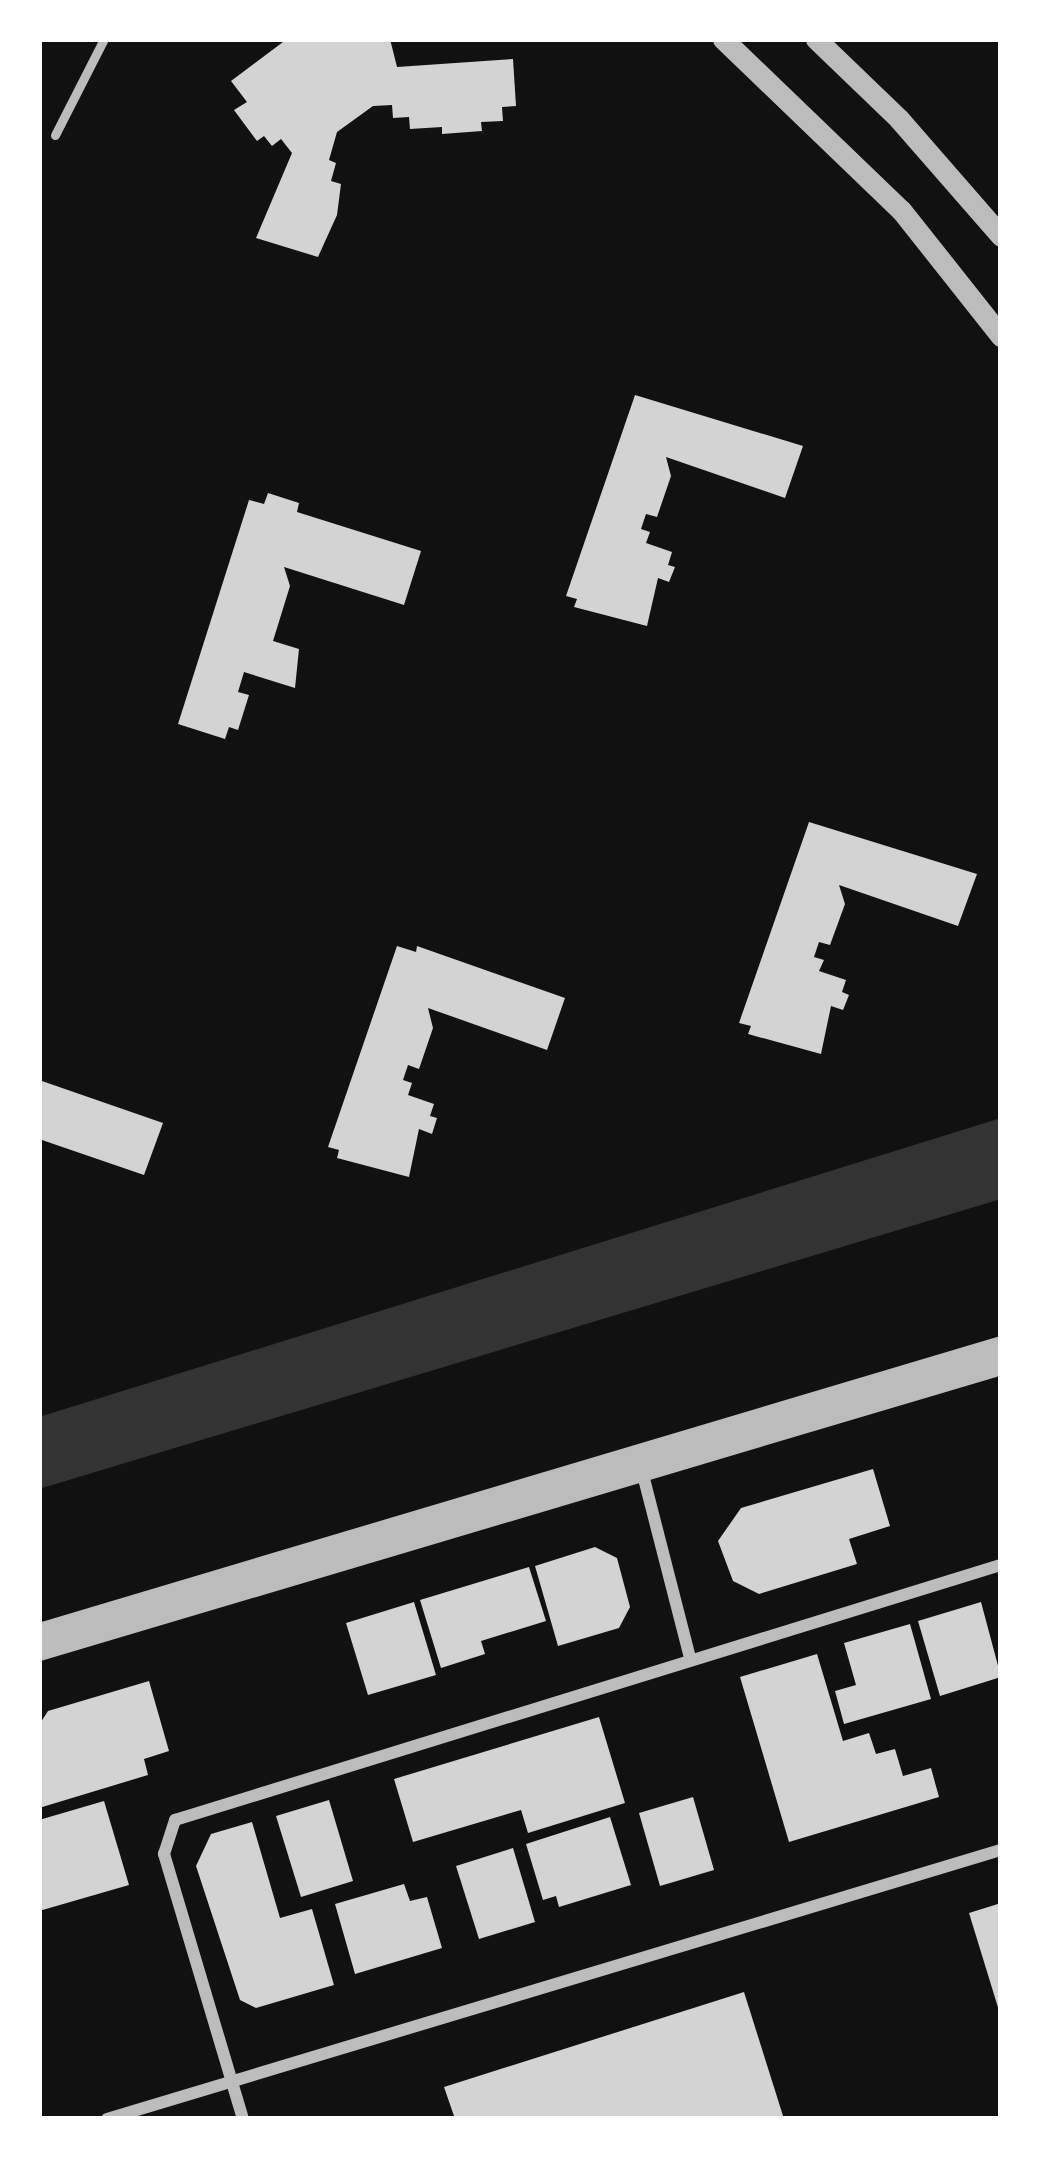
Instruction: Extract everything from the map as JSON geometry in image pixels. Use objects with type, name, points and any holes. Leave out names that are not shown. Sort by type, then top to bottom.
[{"type":"street","points":[[723,39],[856,161],[1001,336]]},
{"type":"street","points":[[816,39],[899,118],[1001,236]]},
{"type":"street","points":[[39,1650],[1001,1346]]},
{"type":"street","points":[[39,1633],[1001,1364]]},
{"type":"street","points":[[640,1463],[690,1658]]},
{"type":"street","points":[[243,2119],[164,1855],[175,1820],[1001,1565]]},
{"type":"street","points":[[107,2119],[1001,1850]]},
{"type":"lane","points":[[55,135],[104,39]]},
{"type":"shaded area","points":[[1001,1118],[1001,1199],[39,1489],[39,1417]]},
{"type":"building","points":[[287,39],[390,39],[397,67],[513,59],[516,106],[502,107],[503,121],[481,122],[482,131],[442,134],[442,127],[410,129],[409,117],[393,118],[392,105],[373,106],[337,132],[329,160],[336,163],[331,181],[341,184],[337,215],[318,257],[256,238],[292,153],[281,139],[272,146],[264,136],[257,141],[234,110],[247,102],[231,81]]},
{"type":"building","points":[[635,395],[803,446],[785,498],[666,457],[671,476],[657,517],[646,514],[641,529],[650,532],[646,543],[672,552],[668,565],[675,567],[669,582],[658,578],[647,626],[574,607],[577,599],[566,596]]},
{"type":"building","points":[[268,493],[299,503],[297,512],[421,551],[404,605],[284,567],[290,586],[273,641],[299,649],[295,688],[244,672],[238,692],[249,695],[238,730],[229,727],[225,739],[178,724],[249,500],[264,504]]},
{"type":"building","points":[[809,822],[977,874],[958,926],[839,885],[845,904],[830,945],[819,942],[814,957],[824,960],[819,971],[846,980],[842,992],[849,995],[843,1010],[831,1006],[821,1054],[748,1034],[751,1026],[739,1023]]},
{"type":"building","points":[[397,946],[416,952],[417,946],[565,998],[547,1050],[428,1008],[433,1028],[419,1069],[408,1065],[403,1080],[412,1083],[408,1095],[434,1104],[430,1116],[437,1118],[432,1134],[419,1129],[409,1177],[337,1158],[339,1150],[328,1147]]},
{"type":"building","points":[[39,1080],[163,1123],[144,1175],[39,1139]]},
{"type":"building","points":[[873,1469],[890,1526],[849,1539],[857,1564],[759,1594],[733,1581],[718,1541],[741,1508]]},
{"type":"building","points":[[595,1547],[617,1558],[630,1607],[619,1628],[558,1646],[535,1566]]},
{"type":"building","points":[[529,1567],[546,1621],[481,1641],[485,1654],[441,1668],[420,1600]]},
{"type":"building","points":[[414,1602],[436,1675],[368,1695],[346,1623]]},
{"type":"building","points":[[981,1602],[1001,1677],[940,1696],[918,1621]]},
{"type":"building","points":[[910,1624],[931,1699],[844,1724],[835,1691],[856,1685],[844,1643]]},
{"type":"building","points":[[817,1654],[843,1741],[869,1733],[876,1754],[895,1749],[903,1776],[931,1768],[939,1797],[789,1842],[740,1677]]},
{"type":"building","points":[[149,1681],[169,1751],[144,1759],[148,1775],[39,1808],[39,1725],[48,1711]]},
{"type":"building","points":[[599,1717],[625,1803],[528,1833],[521,1810],[413,1842],[394,1779]]},
{"type":"building","points":[[693,1797],[714,1870],[660,1886],[639,1813]]},
{"type":"building","points":[[329,1800],[353,1881],[301,1897],[276,1816]]},
{"type":"building","points":[[104,1801],[129,1885],[39,1911],[39,1820]]},
{"type":"building","points":[[610,1817],[631,1885],[559,1907],[556,1896],[543,1900],[526,1844]]},
{"type":"building","points":[[252,1822],[280,1918],[312,1909],[334,1985],[256,2008],[240,2000],[196,1866],[211,1834]]},
{"type":"building","points":[[513,1848],[535,1922],[479,1939],[456,1866]]},
{"type":"building","points":[[404,1884],[410,1901],[427,1897],[442,1948],[355,1974],[335,1904]]},
{"type":"building","points":[[1001,1903],[1001,2014],[1000,2014],[969,1913]]},
{"type":"building","points":[[744,1992],[784,2119],[455,2119],[444,2087]]}]
